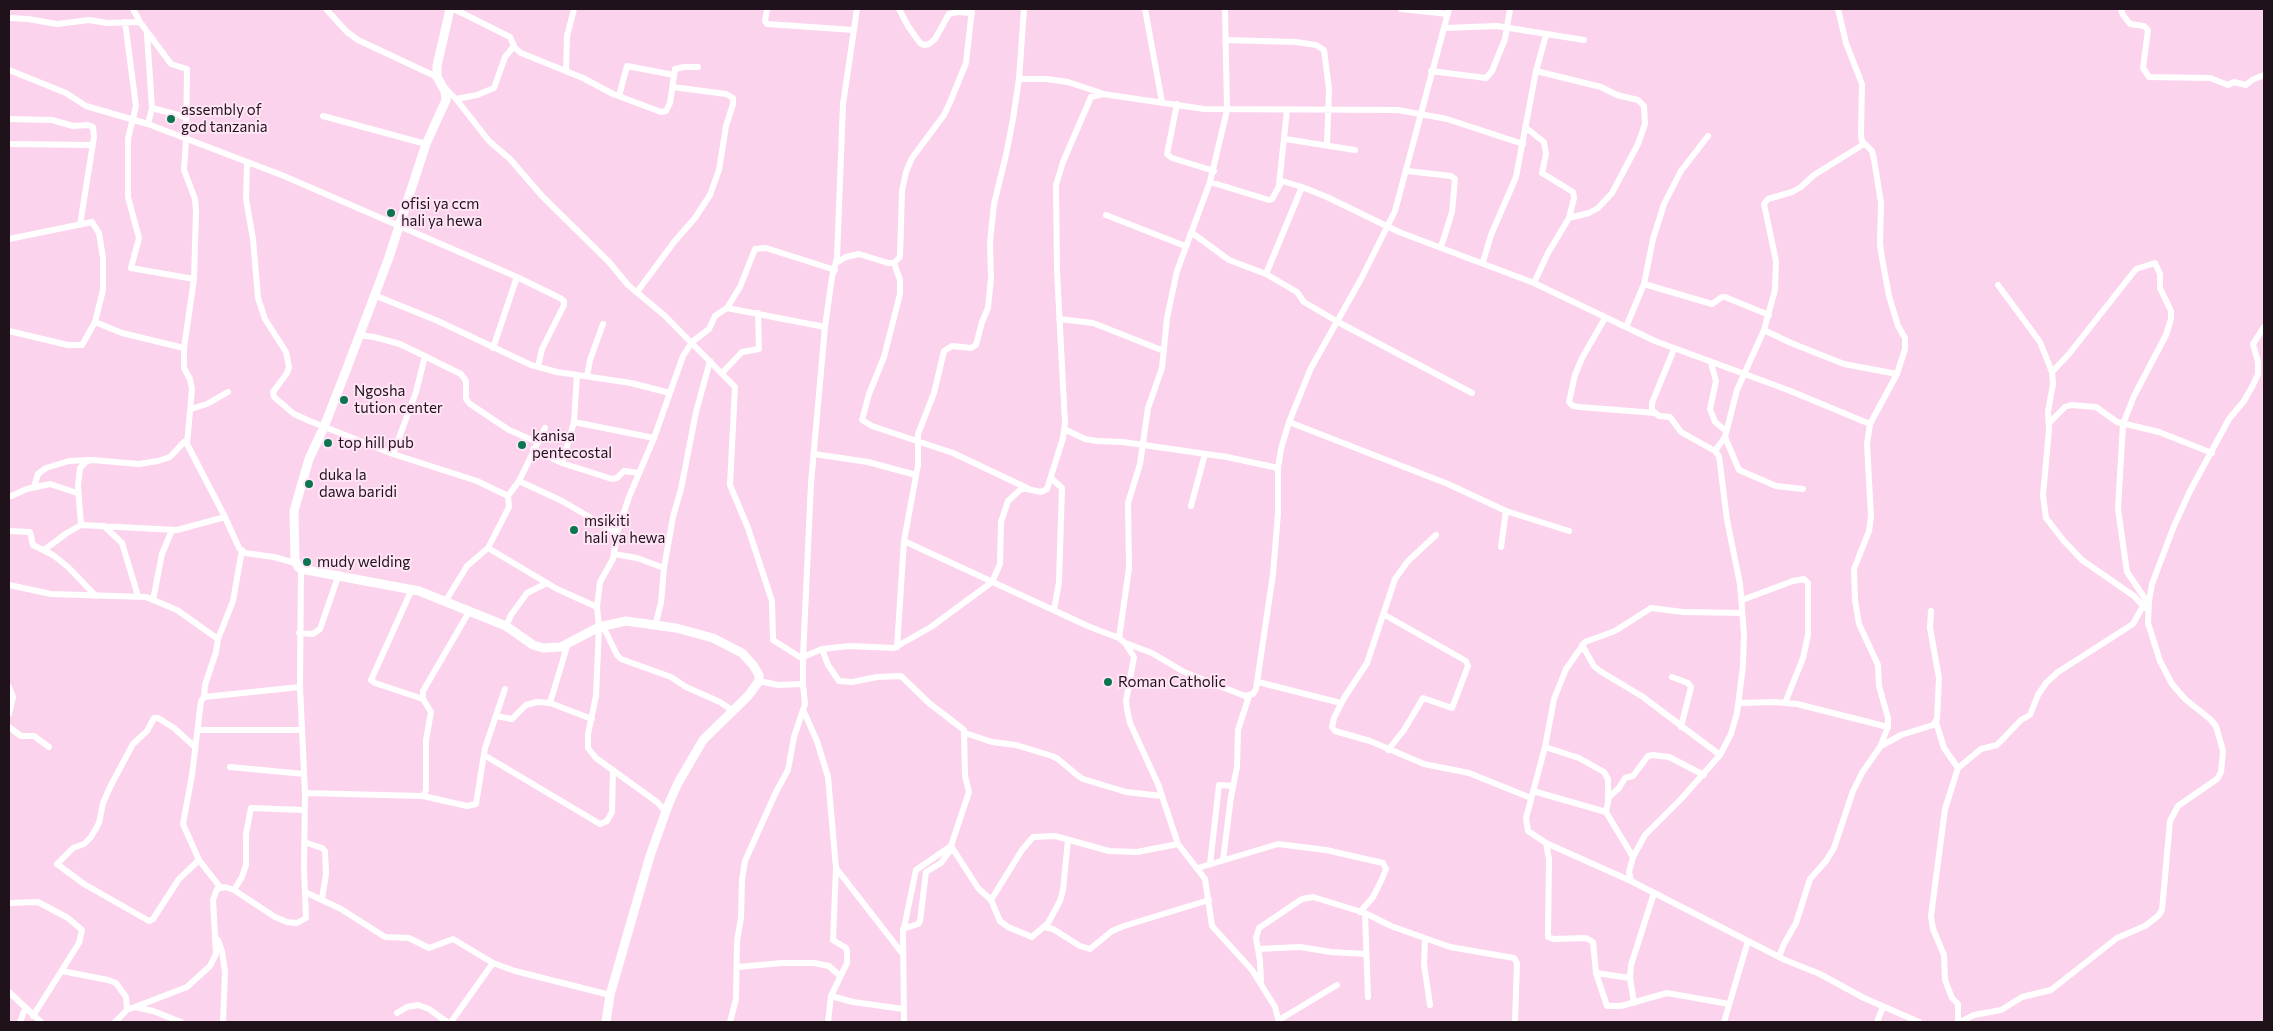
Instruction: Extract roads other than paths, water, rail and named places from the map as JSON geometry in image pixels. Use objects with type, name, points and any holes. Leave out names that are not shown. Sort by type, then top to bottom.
[{"type":"street","points":[[133,9],[140,22],[171,64],[187,69],[184,170],[195,199],[196,211],[194,279],[184,348],[184,368],[192,384],[187,444],[225,516],[236,543],[242,550],[298,566],[376,584],[412,589],[506,626],[533,645],[543,648],[557,648],[601,627],[621,621],[703,634],[742,653],[759,675],[759,680],[748,696],[711,731],[693,756],[678,783],[650,856],[610,995],[606,1022]]},
{"type":"street","points":[[326,9],[347,32],[358,40],[439,80],[489,141],[510,160],[542,196],[570,222],[637,292],[692,342],[735,387],[730,485],[748,528],[772,601],[772,638],[775,642],[803,658]]},
{"type":"street","points":[[115,1022],[127,1010],[175,993],[196,981],[210,966],[215,957],[216,936],[213,900],[215,891],[220,888],[234,890],[275,917],[293,923],[300,922],[306,918],[305,793],[301,730],[296,503],[309,459],[324,427],[399,227],[426,144],[446,100],[446,95],[439,80],[438,58],[452,9],[510,36],[514,46],[521,52],[619,96],[663,112],[670,103],[674,75],[677,68],[698,67]]},
{"type":"street","points":[[566,71],[567,36],[574,9]]},
{"type":"street","points":[[766,9],[765,21],[767,24],[854,30]]},
{"type":"street","points":[[730,1022],[736,999],[737,941],[741,918],[742,880],[745,861],[788,770],[794,737],[804,712],[803,658],[814,454],[825,327],[832,277],[836,266],[843,104],[857,9]]},
{"type":"street","points":[[894,263],[901,254],[901,204],[906,172],[920,144],[948,107],[966,63],[972,11],[952,12],[949,14],[935,39],[929,44],[924,45],[920,44],[899,9]]},
{"type":"street","points":[[897,647],[904,541],[919,457],[918,440],[934,393],[944,351],[952,346],[971,348],[976,345],[987,311],[991,278],[990,242],[994,204],[1006,155],[1019,79],[1024,9]]},
{"type":"street","points":[[1145,9],[1162,102]]},
{"type":"street","points":[[1118,638],[1129,568],[1128,503],[1140,464],[1148,408],[1162,368],[1172,292],[1185,246],[1214,171],[1227,110],[1225,9]]},
{"type":"street","points":[[1223,860],[1237,767],[1238,730],[1249,696],[1255,692],[1258,682],[1273,574],[1278,513],[1278,468],[1289,422],[1311,368],[1388,228],[1401,197],[1420,113],[1448,12],[1401,9]]},
{"type":"street","points":[[1431,71],[1486,78],[1492,71],[1508,26],[1510,9]]},
{"type":"street","points":[[1779,957],[1796,923],[1810,879],[1826,861],[1834,848],[1862,773],[1880,747],[1888,727],[1888,718],[1879,686],[1878,665],[1859,624],[1854,570],[1869,532],[1871,516],[1867,444],[1870,424],[1897,374],[1905,349],[1905,338],[1889,296],[1882,258],[1880,244],[1881,203],[1874,160],[1872,151],[1864,144],[1861,135],[1862,84],[1846,43],[1838,9]]},
{"type":"street","points":[[2121,9],[2122,15],[2130,24],[2144,26],[2148,30],[2143,68],[2149,77],[2210,78],[2228,85],[2234,82],[2246,85],[2264,75]]},
{"type":"street","points":[[9,18],[57,24],[89,20],[107,23],[140,22]]},
{"type":"street","points":[[124,22],[136,109],[128,139],[128,197],[139,238],[131,268],[194,279]]},
{"type":"street","points":[[1445,28],[1508,26],[1546,35],[1584,40]]},
{"type":"street","points":[[147,32],[152,108],[148,124]]},
{"type":"street","points":[[1483,262],[1491,235],[1516,177],[1536,71],[1546,35]]},
{"type":"street","points":[[1225,40],[1296,42],[1316,45],[1324,50],[1328,73],[1329,110],[1327,145]]},
{"type":"street","points":[[456,99],[477,95],[494,88],[505,57],[514,46]]},
{"type":"street","points":[[619,96],[627,66],[674,75]]},
{"type":"street","points":[[9,70],[66,93],[86,106],[148,124],[284,176],[517,277],[560,298],[565,304],[542,349],[538,367]]},
{"type":"street","points":[[1536,71],[1601,87],[1617,95],[1638,100],[1644,106],[1644,133],[1612,193],[1598,208],[1589,213],[1569,218]]},
{"type":"street","points":[[1019,79],[1047,79],[1069,82],[1103,94]]},
{"type":"street","points":[[637,292],[674,242],[695,218],[710,195],[719,170],[726,126],[733,104],[732,97],[726,94],[673,87]]},
{"type":"street","points":[[894,263],[900,280],[900,294],[884,357],[869,394],[862,420],[872,426],[961,456],[1027,489],[1040,492],[1044,491],[1051,478],[1064,429],[1056,272],[1057,178],[1091,97],[1096,94],[1103,94],[1204,109],[1389,110],[1420,113],[1454,121],[1523,144]]},
{"type":"street","points":[[1178,104],[1167,154],[1172,158],[1214,171]]},
{"type":"street","points":[[152,108],[186,117]]},
{"type":"street","points":[[1210,182],[1269,200],[1272,199],[1279,185],[1288,110]]},
{"type":"street","points":[[322,116],[426,144]]},
{"type":"street","points":[[9,119],[52,120],[73,126],[88,124],[94,130],[80,225]]},
{"type":"street","points":[[1525,127],[1544,142],[1546,159],[1541,173],[1573,192],[1574,198],[1569,218],[1534,283]]},
{"type":"street","points":[[1626,327],[1644,284],[1653,239],[1664,204],[1681,171],[1708,136]]},
{"type":"street","points":[[1286,139],[1355,150]]},
{"type":"street","points":[[9,144],[92,146]]},
{"type":"street","points":[[1631,881],[1629,872],[1633,857],[1645,835],[1720,756],[1731,734],[1740,703],[1744,650],[1742,600],[1738,567],[1727,520],[1717,454],[1726,434],[1737,390],[1764,330],[1775,290],[1776,261],[1764,208],[1765,201],[1801,187],[1814,175],[1864,144]]},
{"type":"street","points":[[247,163],[246,199],[253,239],[258,298],[265,320],[286,352],[289,366],[287,374],[276,387],[273,396],[280,404],[294,414],[324,427],[393,454],[477,481],[508,496]]},
{"type":"street","points":[[1407,171],[1451,176],[1455,179],[1452,212],[1441,247]]},
{"type":"street","points":[[1279,185],[1284,181],[1327,197],[1388,228],[1483,262],[1534,283],[1674,349],[1744,374],[1870,424]]},
{"type":"street","points":[[1266,274],[1302,187]]},
{"type":"street","points":[[1106,215],[1185,246]]},
{"type":"street","points":[[9,239],[94,224],[102,245],[103,290],[95,322],[84,343],[75,346],[9,331]]},
{"type":"street","points":[[1191,232],[1229,260],[1266,274],[1297,292],[1304,302],[1338,322],[1472,393]]},
{"type":"street","points":[[666,812],[657,802],[596,758],[589,750],[587,739],[596,696],[601,627],[597,607],[600,582],[614,554],[617,533],[683,356],[692,342],[708,329],[715,316],[727,308],[740,287],[756,249],[766,248],[836,266]]},
{"type":"street","points":[[836,266],[846,256],[859,254],[894,263]]},
{"type":"street","points":[[2052,372],[2069,354],[2136,269],[2155,263],[2160,274],[2160,288],[2171,311],[2171,319],[2166,334],[2134,396],[2123,424],[2118,509],[2120,534],[2127,572],[2146,600],[2145,608],[2155,649],[2172,684],[2185,699],[2216,726],[2223,751],[2221,772],[2218,779],[2178,806],[2170,821],[2162,910],[2158,916],[2145,926],[2117,938],[2051,990],[2022,997],[2001,1010],[1974,1015],[1959,1022],[1958,1004],[1952,998],[1945,980],[1944,955],[1933,929],[1931,916],[1945,809],[1958,768],[1982,750],[1997,745],[2021,720],[2030,714],[2038,695],[2046,683],[2058,672],[2133,624],[2145,608],[2174,526],[2190,491],[2229,419],[2244,402],[2258,374],[2258,362],[2253,344],[2264,327]]},
{"type":"street","points":[[493,348],[517,277]]},
{"type":"street","points":[[1644,284],[1712,304],[1725,297],[1769,314]]},
{"type":"street","points":[[1998,286],[2040,342],[2052,372],[2053,384],[2048,412],[2049,422],[2043,495],[2046,518],[2082,560],[2134,596],[2145,608]]},
{"type":"street","points":[[374,295],[438,321],[493,348],[538,367],[577,375],[631,382],[670,393]]},
{"type":"street","points":[[727,308],[825,327]]},
{"type":"street","points":[[722,373],[742,352],[759,349],[758,313]]},
{"type":"street","points":[[1605,318],[1582,358],[1575,375],[1569,402],[1572,406],[1655,413],[1670,417],[1681,432],[1717,454],[1733,460]]},
{"type":"street","points":[[1059,319],[1093,323],[1164,351]]},
{"type":"street","points":[[95,322],[122,333],[184,348]]},
{"type":"street","points":[[587,376],[590,360],[603,324]]},
{"type":"street","points":[[1764,330],[1844,364],[1897,374]]},
{"type":"street","points":[[358,335],[394,342],[425,356],[465,378],[467,401],[479,412],[508,430],[537,442]]},
{"type":"street","points":[[1655,413],[1652,410],[1652,403],[1674,349]]},
{"type":"street","points":[[393,454],[416,392],[425,356]]},
{"type":"street","points":[[655,626],[661,602],[664,568],[673,517],[682,489],[696,412],[710,361]]},
{"type":"street","points":[[1711,363],[1716,380],[1710,409],[1715,422],[1726,434],[1733,460],[1738,470],[1776,486],[1803,489]]},
{"type":"street","points":[[562,463],[574,422],[577,375]]},
{"type":"street","points":[[191,410],[207,404],[228,392]]},
{"type":"street","points":[[2049,422],[2065,407],[2071,405],[2096,407],[2113,420],[2123,424],[2159,432],[2212,453]]},
{"type":"street","points":[[574,422],[654,438]]},
{"type":"street","points":[[1289,422],[1448,484],[1506,510],[1569,531]]},
{"type":"street","points":[[446,602],[467,566],[488,548],[509,507],[508,496],[519,481],[533,449],[545,428]]},
{"type":"street","points":[[1064,429],[1091,440],[1205,454],[1278,468]]},
{"type":"street","points":[[34,487],[38,474],[46,468],[69,461],[92,460],[139,464],[158,461],[170,457],[184,442]]},
{"type":"street","points":[[533,449],[562,463],[612,479],[617,478],[624,471],[639,473]]},
{"type":"street","points":[[814,454],[868,462],[916,475]]},
{"type":"street","points":[[1191,506],[1205,454]]},
{"type":"street","points":[[81,525],[77,493],[80,468],[92,460]]},
{"type":"street","points":[[1051,478],[1062,488],[1059,582],[1054,610]]},
{"type":"street","points":[[519,481],[562,501],[617,533]]},
{"type":"street","points":[[9,497],[34,487],[54,484],[77,493]]},
{"type":"street","points":[[803,658],[822,650],[850,646],[897,647],[931,627],[992,582],[1000,564],[1001,522],[1008,500],[1018,490],[1027,489]]},
{"type":"street","points":[[1502,547],[1506,510]]},
{"type":"street","points":[[44,550],[67,532],[81,525],[182,530],[225,516]]},
{"type":"street","points":[[104,526],[122,543],[138,596]]},
{"type":"street","points":[[153,600],[162,554],[172,530]]},
{"type":"street","points":[[9,531],[29,532],[33,545],[44,550],[68,567],[96,596]]},
{"type":"street","points":[[1436,535],[1399,572],[1367,663],[1332,722],[1333,728],[1336,731],[1370,741],[1424,764],[1469,773],[1532,794],[1606,812]]},
{"type":"street","points":[[904,541],[1118,638],[1125,643],[1152,653],[1184,672],[1249,696]]},
{"type":"street","points":[[488,548],[547,583],[597,607]]},
{"type":"street","points":[[220,888],[199,860],[189,842],[183,820],[190,788],[201,701],[204,697],[205,684],[216,652],[218,639],[232,601],[242,550]]},
{"type":"street","points":[[614,554],[637,558],[664,568]]},
{"type":"street","points":[[299,633],[313,634],[320,629],[339,574]]},
{"type":"street","points":[[1742,600],[1793,581],[1804,579],[1808,583],[1810,622],[1808,635],[1803,658],[1785,703]]},
{"type":"street","points":[[506,626],[511,614],[527,593],[547,583]]},
{"type":"street","points":[[9,585],[51,594],[138,596],[177,610],[218,639]]},
{"type":"street","points":[[412,589],[371,680],[375,684],[423,699]]},
{"type":"street","points":[[1742,613],[1683,612],[1651,608],[1615,631],[1589,639],[1582,645],[1558,684],[1526,825],[1531,834],[1546,843],[1631,881],[1779,957],[1820,974],[1883,1007],[1919,1022]]},
{"type":"street","points":[[1931,611],[1930,628],[1939,678],[1936,722],[1944,748],[1958,768]]},
{"type":"street","points":[[422,796],[426,790],[426,740],[431,712],[423,699],[423,691],[469,612]]},
{"type":"street","points":[[1383,614],[1466,661],[1468,666],[1452,708],[1423,698],[1404,730],[1388,750]]},
{"type":"street","points":[[601,627],[618,657],[671,677],[686,687],[720,702],[733,711]]},
{"type":"street","points":[[550,703],[568,643]]},
{"type":"street","points":[[1125,643],[1134,657],[1126,701],[1127,709],[1162,796],[1178,844],[1198,868],[1204,879],[1212,926],[1244,959],[1261,982],[1275,1007],[1279,1021],[1337,985]]},
{"type":"street","points":[[1582,645],[1594,666],[1600,671],[1643,697],[1720,756]]},
{"type":"street","points":[[822,650],[828,665],[839,681],[852,682],[876,677],[901,676],[929,703],[965,733],[992,742],[1016,745],[1058,758],[1083,779],[1126,792],[1162,796]]},
{"type":"street","points":[[1672,677],[1688,683],[1691,687],[1681,727]]},
{"type":"street","points":[[759,680],[778,686],[802,684]]},
{"type":"street","points":[[1258,682],[1342,703]]},
{"type":"street","points":[[9,687],[13,697],[9,714]]},
{"type":"street","points":[[204,697],[300,687]]},
{"type":"street","points":[[305,793],[422,796],[467,806],[474,805],[478,801],[484,755],[505,689]]},
{"type":"street","points":[[496,716],[512,719],[530,703],[550,703],[592,719]]},
{"type":"street","points":[[1740,703],[1785,703],[1888,727]]},
{"type":"street","points":[[804,712],[817,741],[828,777],[836,868],[833,940],[846,948],[847,951],[847,963],[831,996],[828,1022]]},
{"type":"street","points":[[195,747],[174,728],[158,718],[154,718],[147,732],[133,744],[111,785],[103,803],[99,823],[91,838],[84,844],[73,848],[57,864],[84,884],[149,921],[154,919],[179,879],[199,860]]},
{"type":"street","points":[[1880,747],[1901,735],[1919,731],[1936,722]]},
{"type":"street","points":[[9,727],[21,736],[34,736],[49,746]]},
{"type":"street","points":[[198,730],[301,730]]},
{"type":"street","points":[[904,928],[916,925],[920,921],[926,872],[941,862],[952,847],[969,792],[965,776],[965,733]]},
{"type":"street","points":[[1545,747],[1579,758],[1604,772],[1608,782],[1606,812],[1633,857]]},
{"type":"street","points":[[484,755],[600,824],[607,822],[612,812],[613,770]]},
{"type":"street","points":[[1608,798],[1619,788],[1625,778],[1633,776],[1648,756],[1669,757],[1704,774]]},
{"type":"street","points":[[230,767],[304,774]]},
{"type":"street","points":[[1210,864],[1219,785],[1233,786]]},
{"type":"street","points":[[234,890],[246,864],[246,834],[251,808],[304,810]]},
{"type":"street","points":[[991,900],[1022,850],[1033,837],[1055,836],[1109,851],[1137,852],[1178,844]]},
{"type":"street","points":[[952,847],[978,888],[991,900],[1000,920],[1025,936],[1032,937],[1053,917],[1063,890],[1068,840]]},
{"type":"street","points":[[304,842],[322,848],[324,851],[326,874],[322,899]]},
{"type":"street","points":[[1546,843],[1549,859],[1548,937],[1554,939],[1590,939],[1594,944],[1596,973],[1607,1006],[1613,1007],[1634,1003],[1667,993],[1729,1004]]},
{"type":"street","points":[[1198,868],[1280,844],[1326,850],[1384,863],[1385,872],[1363,913],[1368,997]]},
{"type":"street","points":[[904,1022],[902,953],[904,928],[916,871],[952,847]]},
{"type":"street","points":[[836,868],[902,953]]},
{"type":"street","points":[[305,892],[341,909],[385,937],[409,938],[429,948],[453,939],[493,963],[515,971],[610,995]]},
{"type":"street","points":[[1634,1003],[1630,978],[1631,965],[1654,893]]},
{"type":"street","points":[[1261,982],[1256,934],[1261,925],[1305,898],[1316,897],[1450,947],[1515,958],[1515,1022]]},
{"type":"street","points":[[1044,927],[1053,929],[1080,946],[1090,949],[1112,931],[1209,900]]},
{"type":"street","points":[[9,903],[38,902],[68,918],[81,928],[82,933],[79,942],[33,1016]]},
{"type":"street","points":[[216,936],[222,951],[225,972],[223,1022]]},
{"type":"street","points":[[1425,938],[1424,964],[1430,1004]]},
{"type":"street","points":[[1724,1022],[1748,941]]},
{"type":"street","points":[[1258,949],[1268,946],[1300,947],[1331,952],[1366,954]]},
{"type":"street","points":[[451,1022],[493,963]]},
{"type":"street","points":[[738,967],[782,963],[814,963],[829,966],[840,976]]},
{"type":"street","points":[[62,970],[116,983],[126,997],[127,1010]]},
{"type":"street","points":[[1596,973],[1630,978]]},
{"type":"street","points":[[9,992],[40,1022]]},
{"type":"street","points":[[831,996],[853,1002],[903,1009]]},
{"type":"street","points":[[397,1013],[407,1007],[418,1005],[429,1009],[447,1022]]},
{"type":"street","points":[[134,1007],[153,1011],[181,1022]]},
{"type":"street","points":[[1877,1022],[1883,1007]]},
{"type":"street","points":[[20,1022],[26,1010]]},
{"type":"place","name":"assembly of god tanzania","points":[[171,119]]},
{"type":"place","name":"ofisi ya ccm hali ya hewa","points":[[391,213]]},
{"type":"place","name":"Ngosha tution center","points":[[344,400]]},
{"type":"place","name":"top hill pub","points":[[328,443]]},
{"type":"place","name":"kanisa pentecostal","points":[[522,445]]},
{"type":"place","name":"duka la dawa baridi","points":[[309,484]]},
{"type":"place","name":"msikiti hali ya hewa","points":[[574,530]]},
{"type":"place","name":"mudy welding","points":[[307,562]]},
{"type":"place","name":"Roman Catholic","points":[[1108,682]]}]
